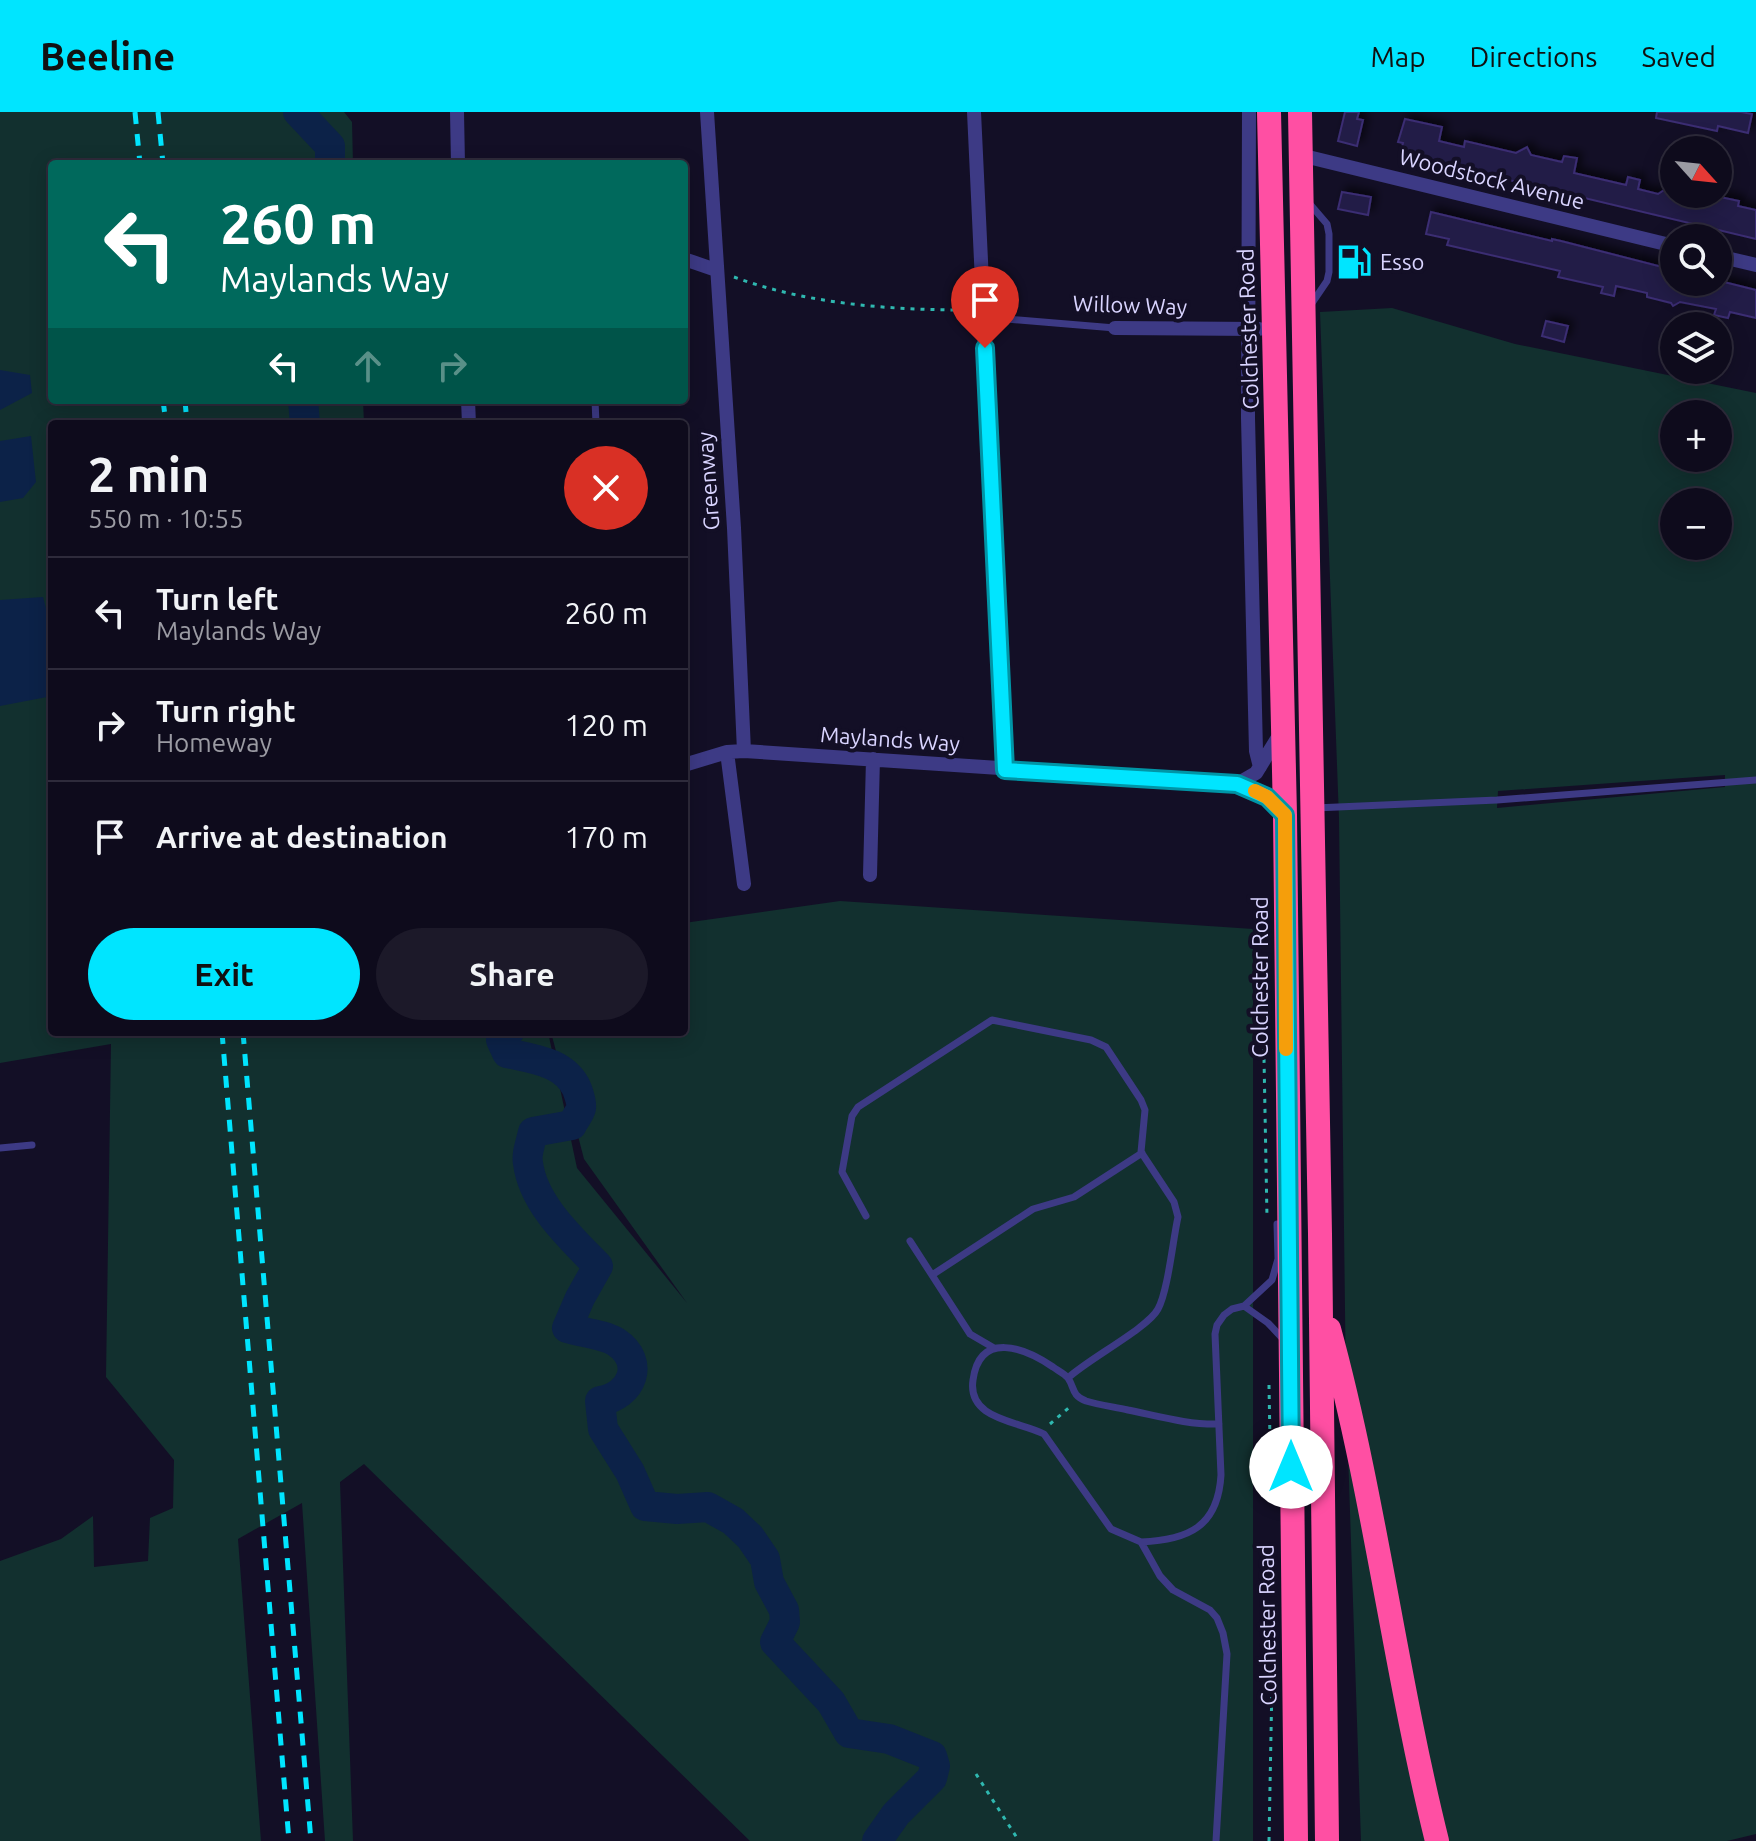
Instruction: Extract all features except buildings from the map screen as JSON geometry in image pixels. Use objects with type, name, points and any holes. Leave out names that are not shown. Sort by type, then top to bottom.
[{"type":"highway","name":"Colchester Road","points":[[1269,112],[1283,727],[1279,809],[1291,1347],[1296,1841]]},
{"type":"highway","points":[[1300,112],[1327,1841]]},
{"type":"highway","points":[[1320,1292],[1376,1538],[1419,1765],[1437,1841]]},
{"type":"street","points":[[457,112],[458,160]]},
{"type":"street","name":"Greenway","points":[[707,112],[734,528],[744,751]]},
{"type":"street","points":[[974,112],[1005,770]]},
{"type":"street","name":"Colchester Road","points":[[1249,112],[1248,418],[1256,751],[1259,768],[1279,809]]},
{"type":"street","name":"Woodstock Avenue","points":[[1300,155],[1660,243]]},
{"type":"street","points":[[1732,259],[1756,265]]},
{"type":"street","points":[[688,260],[716,270]]},
{"type":"street","name":"Willow Way","points":[[1115,328],[1276,329]]},
{"type":"street","points":[[1237,784],[1248,780],[1259,768],[1283,727]]},
{"type":"street","name":"Maylands Way","points":[[688,764],[727,752],[744,751],[1237,784],[1262,794],[1279,809]]},
{"type":"street","points":[[727,752],[744,884]]},
{"type":"street","points":[[870,875],[873,759]]},
{"type":"lane","name":"Willow Way","points":[[983,314],[1115,328]]},
{"type":"lane","points":[[1313,808],[1482,801],[1756,780]]},
{"type":"lane","points":[[866,1216],[842,1172],[855,1111],[992,1020],[1091,1040],[1106,1047],[1145,1110],[1142,1153],[1177,1209],[1161,1302],[1153,1316],[1080,1366],[1068,1378]]},
{"type":"lane","points":[[1279,1197],[1287,1139]]},
{"type":"lane","points":[[0,1148],[32,1145]]},
{"type":"lane","points":[[932,1275],[1033,1209],[1074,1197],[1142,1153]]},
{"type":"lane","points":[[1219,1424],[1193,1423],[1081,1398],[1072,1390],[1068,1378],[1034,1356],[1004,1346],[994,1348],[981,1358],[973,1376],[972,1388],[977,1402],[986,1413],[1029,1426],[1044,1434],[1111,1529],[1141,1542],[1169,1540],[1185,1535],[1201,1526],[1212,1513],[1220,1491],[1219,1424],[1215,1334],[1224,1315],[1244,1306],[1272,1280],[1276,1270],[1277,1212]]},
{"type":"lane","points":[[910,1241],[970,1334],[994,1348]]},
{"type":"lane","points":[[1244,1306],[1268,1323],[1291,1347]]},
{"type":"lane","points":[[1141,1542],[1160,1576],[1173,1590],[1210,1610],[1223,1633],[1227,1654],[1216,1841]]},
{"type":"path","points":[[716,270],[791,295],[983,314]]},
{"type":"path","points":[[1269,1374],[1272,1510]]},
{"type":"path","points":[[1044,1434],[1052,1421],[1081,1398]]},
{"type":"path","points":[[1269,1841],[1272,1674]]},
{"type":"path","points":[[976,1774],[1019,1841]]},
{"type":"green space","points":[[0,112],[344,112],[352,122],[353,160],[48,160],[48,404],[363,404],[364,420],[48,420],[48,1036],[549,1036],[577,1168],[687,1303],[584,1159],[552,1036],[688,1036],[688,922],[840,901],[1253,929],[1253,1841],[750,1841],[364,1464],[340,1482],[353,1841],[325,1841],[302,1503],[238,1539],[261,1841],[0,1841],[0,1561],[61,1539],[93,1516],[94,1567],[148,1561],[150,1518],[173,1508],[174,1460],[106,1377],[111,1044],[0,1063]]},
{"type":"green space","points":[[1392,308],[1515,344],[1660,373],[1660,384],[1712,384],[1756,393],[1756,1834],[1727,1841],[1361,1841],[1346,1392],[1339,818],[1320,312]],"holes":[[[1725,775],[1725,787],[1497,808],[1498,791]]]},
{"type":"water","points":[[0,370],[30,375],[32,393],[0,410]]},
{"type":"water","points":[[31,436],[36,482],[23,498],[0,502],[0,441]]},
{"type":"water","points":[[43,597],[48,622],[47,697],[0,706],[0,600]]},
{"type":"waterway","points":[[298,112],[330,146],[330,160]]},
{"type":"waterway","points":[[303,404],[305,420]]},
{"type":"waterway","points":[[505,1036],[501,1040],[507,1053],[557,1067],[572,1080],[580,1098],[580,1110],[572,1125],[533,1132],[528,1163],[531,1178],[545,1206],[598,1266],[567,1328],[611,1339],[631,1359],[633,1368],[627,1385],[611,1398],[600,1401],[603,1429],[630,1472],[645,1506],[677,1509],[708,1507],[733,1521],[750,1537],[765,1559],[769,1582],[784,1610],[785,1622],[775,1642],[831,1702],[849,1733],[889,1739],[932,1756],[935,1766],[932,1778],[896,1814],[877,1841]]},
{"type":"railway","points":[[135,112],[140,160]]},
{"type":"railway","points":[[158,112],[163,160]]},
{"type":"railway","points":[[164,404],[166,420]]},
{"type":"railway","points":[[185,404],[187,420]]},
{"type":"railway","points":[[222,1036],[289,1841]]},
{"type":"railway","points":[[243,1036],[311,1841]]},
{"type":"slow traffic","points":[[1255,791],[1267,797],[1285,815],[1286,1049]]},
{"type":"place","name":"Esso","points":[[1354,262]]},
{"type":"route","points":[[985,348],[1005,770],[1237,784],[1267,797],[1285,815],[1291,1467]]}]
